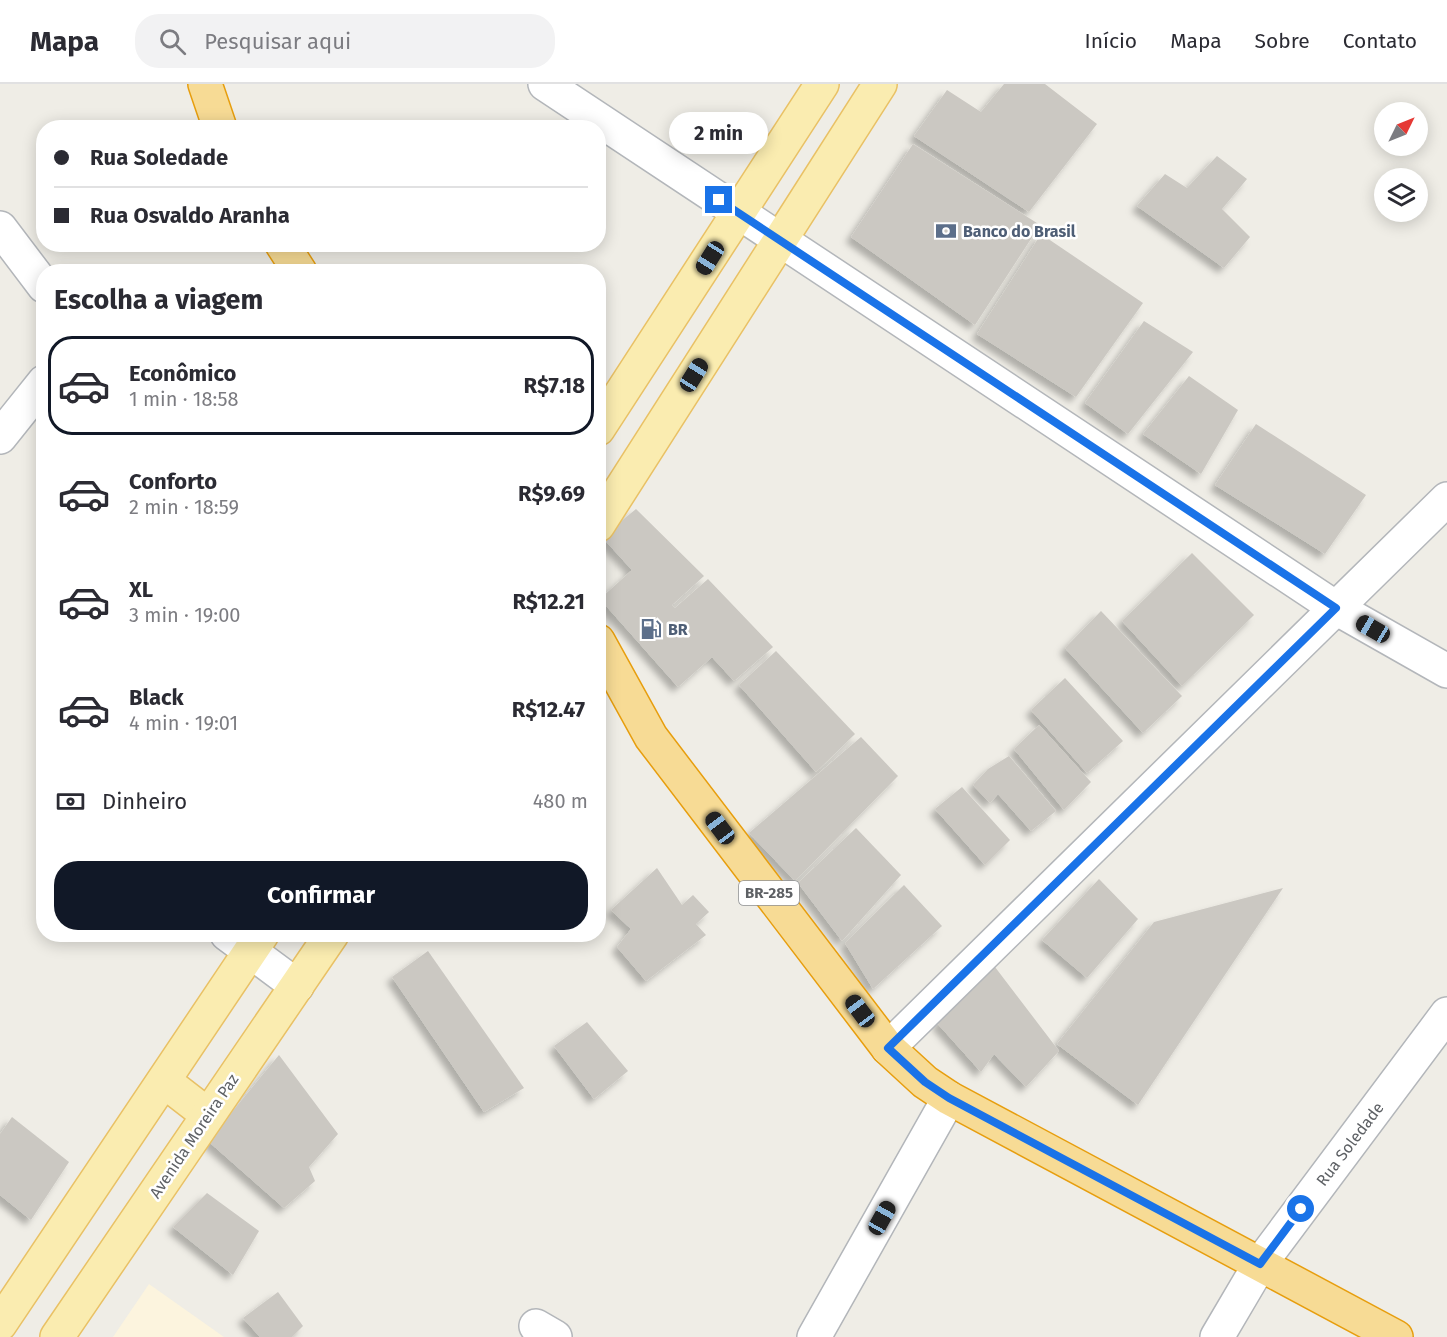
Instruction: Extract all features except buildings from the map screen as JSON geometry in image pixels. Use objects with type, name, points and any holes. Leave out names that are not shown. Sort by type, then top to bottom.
[{"type":"highway","points":[[205,84],[217,120]]},
{"type":"highway","name":"BR-285","points":[[606,655],[651,737],[888,1048],[925,1082],[949,1098],[1396,1337]]},
{"type":"highway","name":"BR-285","points":[[606,697],[651,737]]},
{"type":"main road","points":[[606,417],[822,84]]},
{"type":"main road","points":[[606,512],[879,84]]},
{"type":"main road","points":[[653,347],[694,375]]},
{"type":"main road","points":[[0,1324],[164,1081],[246,942]]},
{"type":"main road","name":"Avenida Moreira Paz","points":[[57,1337],[327,942]]},
{"type":"main road","points":[[164,1081],[208,1115]]},
{"type":"street","points":[[545,84],[599,120]]},
{"type":"street","points":[[606,125],[1336,608],[1447,671]]},
{"type":"street","points":[[0,228],[36,275]]},
{"type":"street","points":[[0,437],[36,392]]},
{"type":"street","points":[[888,1048],[1447,500]]},
{"type":"street","points":[[249,942],[297,986]]},
{"type":"street","name":"Rua Soledade","points":[[1217,1337],[1260,1264],[1447,1014]]},
{"type":"street","points":[[814,1337],[949,1098]]},
{"type":"shaded area","points":[[149,1284],[224,1337],[113,1337]]},
{"type":"place","name":"Banco do Brasil","points":[[946,231]]},
{"type":"place","name":"BR","points":[[651,629]]},
{"type":"route","points":[[719,200],[1336,608],[888,1048],[925,1082],[949,1098],[1260,1264],[1301,1209]]}]
